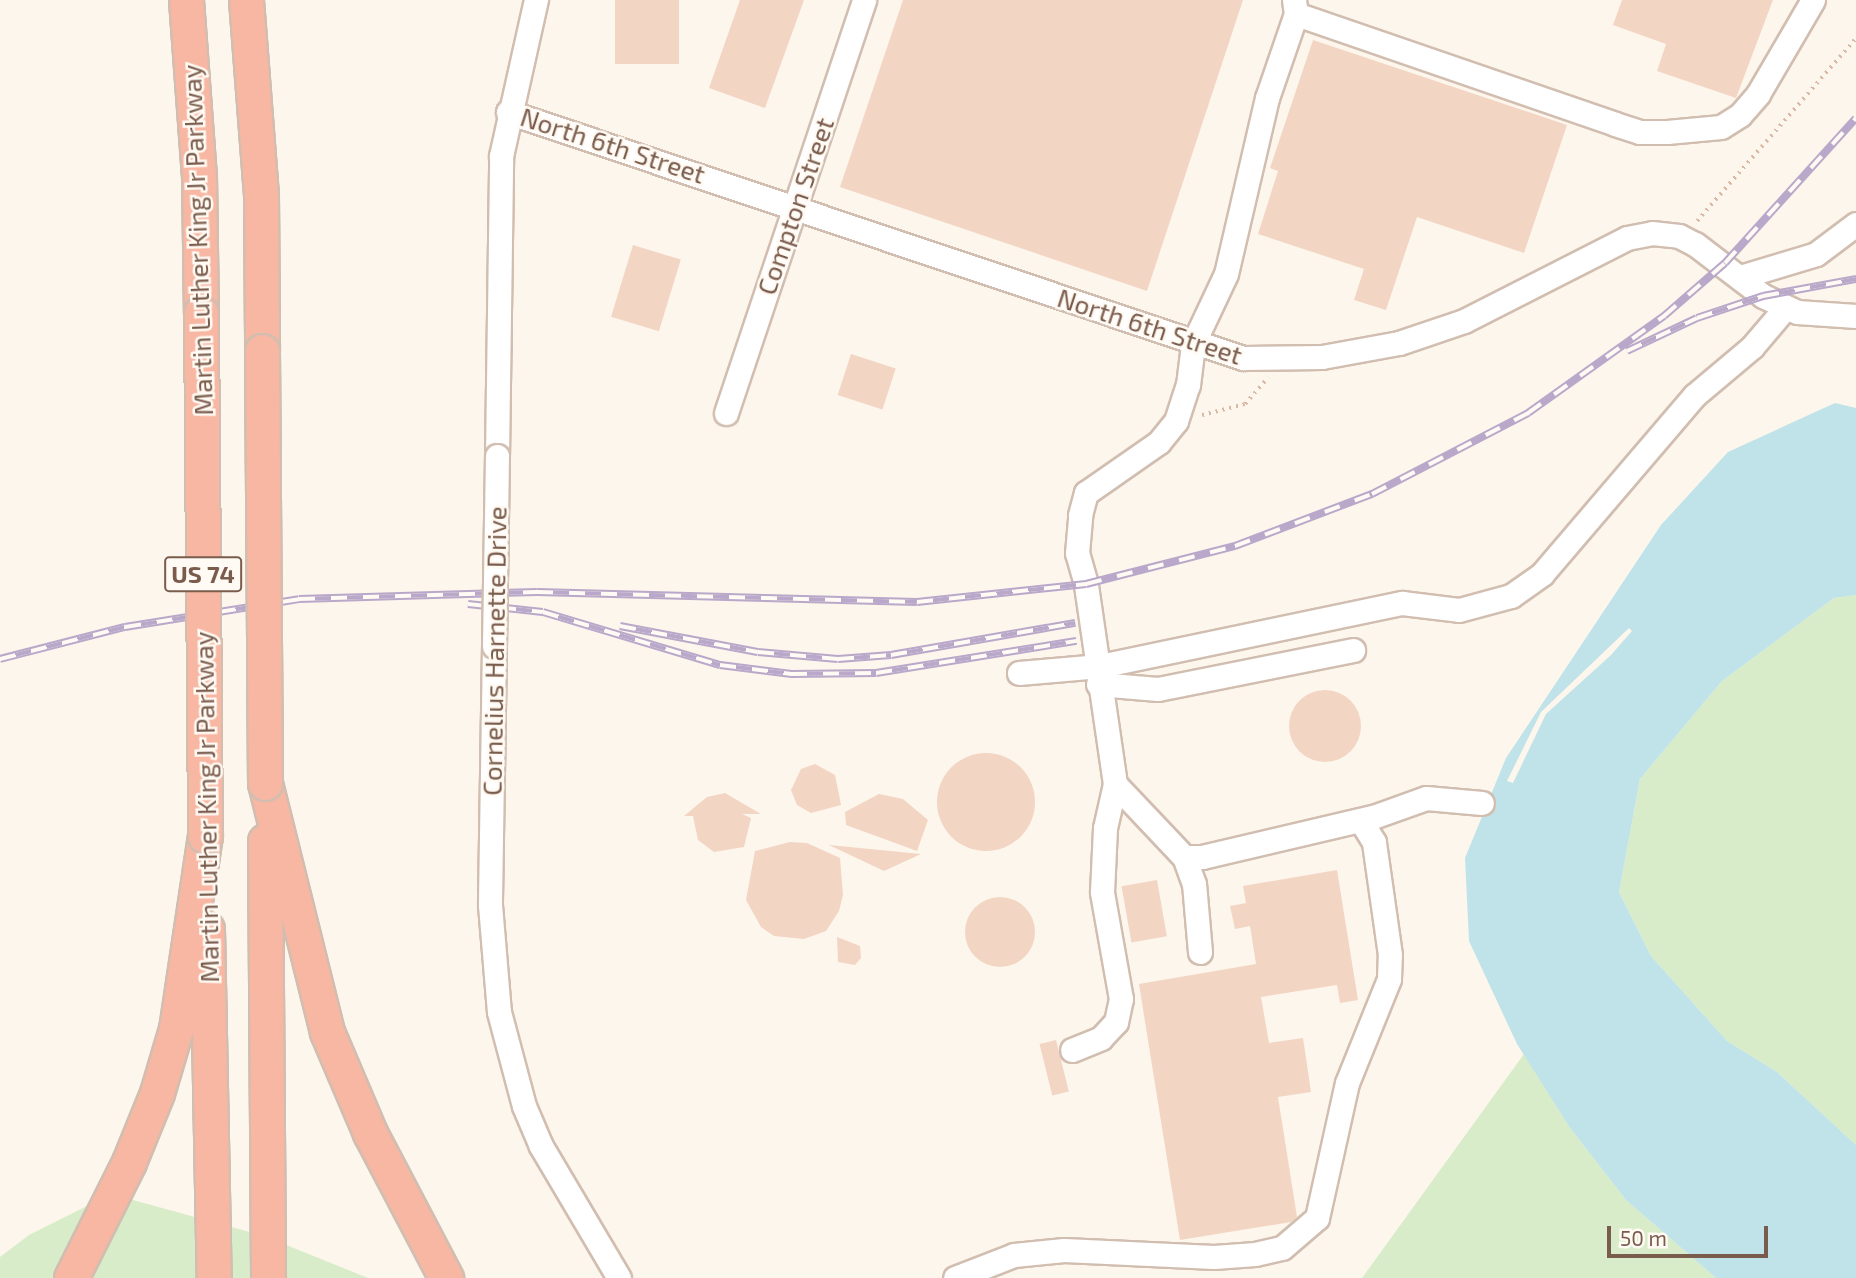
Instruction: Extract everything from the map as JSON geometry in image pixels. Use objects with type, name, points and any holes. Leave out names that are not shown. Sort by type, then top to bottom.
[{"type":"highway","name":"Martin Luther King Jr Parkway","points":[[186,0],[199,175],[205,836],[214,1278]]},
{"type":"highway","name":"US 74","points":[[246,0],[261,195],[268,1278]]},
{"type":"highway","points":[[265,783],[327,1032],[370,1133],[446,1278]]},
{"type":"highway","points":[[71,1278],[129,1162],[157,1093],[176,1029],[205,836]]},
{"type":"street","name":"Cornelius Harnette Drive","points":[[536,0],[508,111],[497,204],[497,456],[490,905],[499,1012],[524,1106],[541,1146],[619,1278]]},
{"type":"street","name":"Compton Street","points":[[726,413],[864,0]]},
{"type":"street","points":[[1072,1050],[1101,1038],[1116,1022],[1121,999],[1102,892],[1105,828],[1115,784],[1097,675],[1086,584],[1077,552],[1086,494],[1102,478],[1159,442],[1176,421],[1188,385],[1194,344],[1226,274],[1267,98],[1295,7],[1615,124],[1640,132],[1667,132],[1721,127],[1740,115],[1758,94],[1813,0]]},
{"type":"street","name":"North 6th Street","points":[[508,111],[796,205],[1194,344],[1243,358],[1277,361],[1350,354],[1438,331],[1536,288],[1627,239],[1659,233],[1688,240],[1732,270],[1763,296],[1786,307],[1827,317],[1856,316]]},
{"type":"street","points":[[1732,270],[1816,254],[1856,225]]},
{"type":"street","points":[[1097,675],[1402,603],[1459,610],[1511,596],[1542,574],[1695,395],[1752,347],[1786,307]]},
{"type":"street","points":[[1019,673],[1097,675],[1158,689],[1353,650]]},
{"type":"street","points":[[1115,784],[1184,857],[1194,884],[1200,952]]},
{"type":"street","points":[[1184,857],[1202,857],[1360,820],[1426,798],[1482,803]]},
{"type":"street","points":[[955,1278],[1013,1255],[1064,1250],[1214,1257],[1255,1254],[1282,1248],[1317,1218],[1347,1083],[1389,979],[1390,956],[1374,842],[1360,820]]},
{"type":"path","points":[[1688,240],[1701,212],[1786,123],[1856,38]]},
{"type":"path","points":[[1176,421],[1245,404],[1264,387],[1277,361]]},
{"type":"green space","points":[[1856,595],[1856,1145],[1777,1072],[1727,1041],[1651,956],[1619,892],[1640,779],[1722,681],[1834,598]]},
{"type":"green space","points":[[1524,1054],[1570,1128],[1626,1200],[1716,1278],[1362,1278]]},
{"type":"green space","points":[[111,1194],[264,1236],[368,1278],[0,1278],[0,1257],[29,1235]]},
{"type":"water","points":[[1835,403],[1856,408],[1856,595],[1834,598],[1722,681],[1640,779],[1619,892],[1651,956],[1727,1041],[1777,1072],[1856,1145],[1856,1278],[1716,1278],[1626,1200],[1570,1128],[1517,1044],[1469,941],[1465,858],[1506,758],[1661,525],[1728,452]]},
{"type":"pier","points":[[1629,628],[1632,631],[1611,655],[1546,714],[1513,783],[1507,781],[1541,712]]},
{"type":"building","points":[[615,0],[679,0],[679,64],[615,64]]},
{"type":"building","points":[[740,0],[804,0],[765,108],[709,88]]},
{"type":"building","points":[[903,0],[1243,0],[1147,291],[840,187]]},
{"type":"building","points":[[1622,0],[1773,0],[1736,98],[1657,71],[1666,44],[1613,25]]},
{"type":"building","points":[[1313,40],[1567,125],[1524,253],[1417,217],[1386,310],[1354,300],[1364,269],[1258,234],[1278,171],[1270,168]]},
{"type":"building","points":[[633,245],[681,260],[659,331],[611,317]]},
{"type":"building","points":[[851,354],[896,369],[882,409],[838,395]]},
{"type":"building","points":[[1325,690],[1345,696],[1355,706],[1361,726],[1355,746],[1345,756],[1325,762],[1305,756],[1295,746],[1289,726],[1295,706],[1305,696]]},
{"type":"building","points":[[986,753],[1005,756],[1021,767],[1032,783],[1035,802],[1032,821],[1021,837],[1005,848],[986,851],[967,848],[951,837],[940,821],[937,802],[940,783],[951,767],[967,756]]},
{"type":"building","points":[[815,764],[835,775],[841,805],[811,813],[797,805],[791,790],[801,769]]},
{"type":"building","points":[[725,793],[761,814],[742,814],[751,818],[744,847],[714,852],[698,840],[693,816],[684,816],[707,797]]},
{"type":"building","points":[[879,794],[903,799],[928,820],[917,851],[846,825],[845,812]]},
{"type":"building","points":[[790,842],[807,843],[840,858],[843,895],[839,911],[826,931],[804,939],[774,936],[761,927],[746,900],[755,851]]},
{"type":"building","points":[[829,845],[921,854],[884,871]]},
{"type":"building","points":[[1337,870],[1358,1000],[1340,1003],[1337,985],[1261,997],[1269,1043],[1303,1038],[1311,1092],[1278,1097],[1297,1217],[1291,1222],[1180,1240],[1139,984],[1256,964],[1250,926],[1235,929],[1230,906],[1246,903],[1243,886]]},
{"type":"building","points":[[1157,880],[1167,936],[1131,942],[1122,886]]},
{"type":"building","points":[[1000,897],[1019,903],[1029,913],[1035,932],[1029,951],[1019,961],[1000,967],[981,961],[971,951],[965,932],[971,913],[981,903]]},
{"type":"building","points":[[837,937],[860,946],[861,958],[855,965],[838,962]]},
{"type":"building","points":[[1056,1040],[1069,1091],[1052,1096],[1040,1044]]},
{"type":"railway","points":[[0,659],[125,627],[299,599],[537,592],[917,602],[1086,584],[1235,546],[1372,494],[1528,413],[1664,316],[1725,263],[1856,118]]},
{"type":"railway","points":[[1627,351],[1697,318],[1763,296],[1856,279]]},
{"type":"railway","points":[[468,604],[543,612],[720,665],[791,674],[876,673],[1076,641]]},
{"type":"railway","points":[[620,626],[758,652],[838,659],[891,655],[1075,623]]}]
